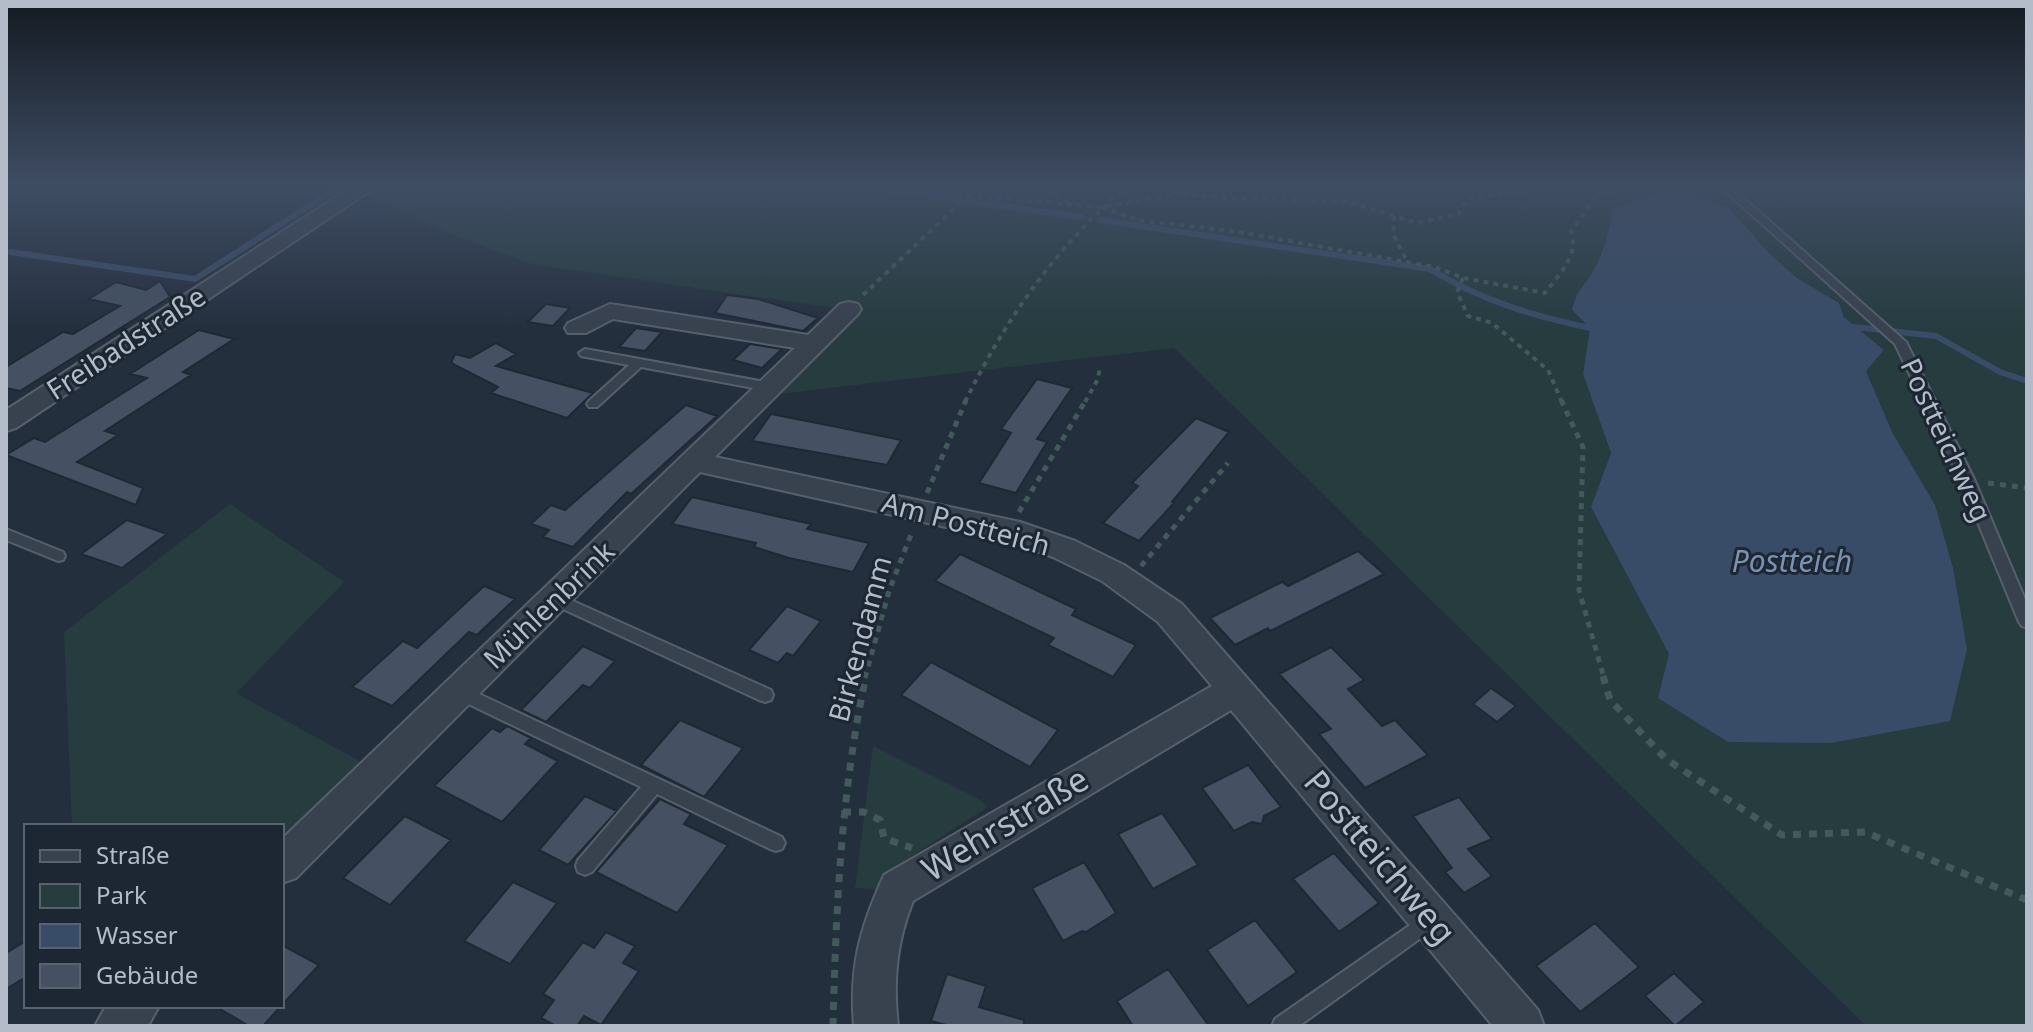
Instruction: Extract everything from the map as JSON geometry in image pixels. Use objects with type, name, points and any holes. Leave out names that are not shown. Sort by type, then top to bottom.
[{"type":"street","name":"Freibadstraße","points":[[6,422],[293,234]]},
{"type":"street","name":"Mühlenbrink","points":[[284,863],[849,309]]},
{"type":"street","points":[[577,328],[610,311],[814,343]]},
{"type":"street","name":"Am Postteich","points":[[695,462],[922,509],[1009,530],[1064,549],[1128,582],[1170,613],[1237,689]]},
{"type":"street","name":"Postteichweg","points":[[1237,689],[1522,1026]]},
{"type":"street","name":"Wehrstraße","points":[[876,1026],[871,983],[880,930],[898,888],[1237,689]]},
{"type":"street","points":[[117,1026],[135,1008]]},
{"type":"lane","name":"Postteichweg","points":[[1779,234],[1900,342],[1967,479],[2027,622]]},
{"type":"lane","points":[[585,353],[770,387]]},
{"type":"lane","points":[[593,404],[638,363]]},
{"type":"lane","points":[[6,534],[58,556]]},
{"type":"lane","points":[[555,599],[765,695]]},
{"type":"lane","points":[[459,692],[776,843]]},
{"type":"lane","points":[[585,866],[654,785]]},
{"type":"lane","points":[[1282,1026],[1433,919]]},
{"type":"path","points":[[849,309],[925,234]]},
{"type":"path","name":"Birkendamm","points":[[833,1026],[837,879],[843,812],[861,691],[895,578],[967,393],[997,336],[1051,262],[1077,234]]},
{"type":"path","points":[[1250,234],[1435,267],[1463,281],[1545,293],[1557,273],[1575,255],[1577,245],[1572,234]]},
{"type":"path","points":[[1393,234],[1408,263]]},
{"type":"path","points":[[1463,281],[1457,292],[1468,316],[1492,323],[1548,370],[1583,447],[1579,590],[1610,700],[1666,759],[1782,835],[1865,832],[2027,900]]},
{"type":"path","points":[[1009,530],[1098,379],[1100,366]]},
{"type":"path","points":[[1128,582],[1228,463]]},
{"type":"path","points":[[1967,479],[2027,488]]},
{"type":"path","points":[[843,812],[864,812],[880,820],[884,838],[918,851]]},
{"type":"green space","points":[[452,234],[1608,234],[1572,310],[1590,328],[1583,374],[1611,453],[1591,507],[1669,654],[1893,434],[1866,371],[1884,350],[1844,317],[1839,303],[1797,278],[1752,234],[2027,234],[2027,1026],[1866,1026],[1174,348],[778,394],[854,311],[531,264]]},
{"type":"green space","points":[[230,504],[344,582],[236,693],[370,767],[284,850],[284,824],[72,824],[64,632]]},
{"type":"green space","points":[[873,746],[979,799],[988,807],[887,872],[875,889],[855,888]]},
{"type":"water","name":"Postteich","points":[[1608,234],[1752,234],[1797,278],[1839,303],[1844,317],[1884,350],[1866,371],[1893,434],[1935,505],[1953,568],[1967,649],[1950,721],[1831,743],[1728,742],[1658,698],[1669,654],[1591,507],[1611,453],[1583,374],[1590,328],[1572,310],[1600,256]]},
{"type":"building","points":[[160,281],[170,297],[20,391],[6,388],[6,367],[63,332],[73,334],[120,306],[89,299],[116,282],[146,290]]},
{"type":"building","points":[[727,295],[758,299],[818,318],[803,331],[715,313]]},
{"type":"building","points":[[546,304],[570,308],[553,326],[528,322]]},
{"type":"building","points":[[636,328],[662,332],[645,351],[619,347]]},
{"type":"building","points":[[199,330],[234,339],[183,372],[191,375],[105,431],[118,435],[77,462],[143,488],[136,505],[6,455],[34,438],[45,442],[147,378],[130,374]]},
{"type":"building","points":[[496,343],[516,354],[496,366],[593,393],[567,418],[491,393],[498,387],[451,363],[455,354],[470,358]]},
{"type":"building","points":[[750,344],[782,349],[762,368],[733,360]]},
{"type":"building","points":[[1037,379],[1072,388],[1037,439],[1047,442],[1016,493],[979,483],[1011,433],[1001,429]]},
{"type":"building","points":[[686,405],[717,416],[631,494],[627,492],[573,547],[543,537],[549,530],[531,524],[551,505],[565,510]]},
{"type":"building","points":[[771,414],[901,440],[887,465],[752,441]]},
{"type":"building","points":[[1196,418],[1229,432],[1174,503],[1139,541],[1103,523],[1138,486],[1132,483]]},
{"type":"building","points":[[692,497],[811,524],[807,529],[869,543],[853,572],[789,558],[754,547],[756,543],[672,524]]},
{"type":"building","points":[[127,520],[167,534],[122,568],[81,554]]},
{"type":"building","points":[[1358,551],[1384,574],[1270,631],[1268,628],[1235,645],[1210,618],[1282,582],[1288,586]]},
{"type":"building","points":[[960,554],[1076,609],[1072,615],[1136,645],[1113,677],[1048,645],[1054,638],[935,581]]},
{"type":"building","points":[[484,586],[515,599],[477,635],[469,632],[392,706],[352,687],[403,641],[417,648]]},
{"type":"building","points":[[787,606],[821,621],[793,656],[787,653],[778,663],[749,650]]},
{"type":"building","points":[[583,646],[615,661],[590,688],[583,685],[546,722],[521,710]]},
{"type":"building","points":[[1331,647],[1364,680],[1348,689],[1382,726],[1395,720],[1428,755],[1365,788],[1319,734],[1331,729],[1279,674]]},
{"type":"building","points":[[931,662],[1058,730],[1030,767],[901,695]]},
{"type":"building","points":[[1491,688],[1516,706],[1497,722],[1473,704]]},
{"type":"building","points":[[680,720],[743,748],[704,797],[641,765]]},
{"type":"building","points":[[507,726],[531,738],[525,744],[558,761],[502,822],[434,786],[492,728],[500,732]]},
{"type":"building","points":[[1248,765],[1281,807],[1264,816],[1262,824],[1252,822],[1234,831],[1202,788]]},
{"type":"building","points":[[585,796],[617,811],[568,865],[539,850]]},
{"type":"building","points":[[1459,797],[1492,839],[1468,849],[1492,876],[1464,893],[1445,872],[1452,868],[1413,816]]},
{"type":"building","points":[[660,799],[691,814],[684,824],[728,845],[677,913],[596,872]]},
{"type":"building","points":[[1162,813],[1198,865],[1153,889],[1118,834]]},
{"type":"building","points":[[405,816],[451,840],[390,905],[343,878]]},
{"type":"building","points":[[1334,853],[1379,903],[1339,932],[1293,879]]},
{"type":"building","points":[[1084,862],[1116,913],[1086,932],[1063,941],[1032,888]]},
{"type":"building","points":[[513,882],[557,903],[510,964],[464,941]]},
{"type":"building","points":[[1255,920],[1297,972],[1248,1006],[1207,950]]},
{"type":"building","points":[[1595,923],[1639,967],[1580,1012],[1536,966]]},
{"type":"building","points":[[606,932],[635,946],[623,963],[639,971],[601,1025],[584,1016],[577,1026],[556,1026],[541,1018],[554,1000],[543,994],[583,942],[594,948]]},
{"type":"building","points":[[24,942],[24,978],[6,989],[6,953]]},
{"type":"building","points":[[284,946],[319,965],[284,1003]]},
{"type":"building","points":[[1168,969],[1209,1026],[1133,1026],[1117,1001]]},
{"type":"building","points":[[1674,973],[1704,1002],[1675,1026],[1645,996]]},
{"type":"building","points":[[947,974],[986,986],[979,1007],[1024,1020],[1024,1026],[950,1026],[931,1021]]},
{"type":"building","points":[[218,1008],[279,1008],[263,1026],[249,1026]]},
{"type":"waterway","points":[[10,252],[195,279],[265,234]]},
{"type":"waterway","points":[[1195,234],[1430,269],[1468,290],[1507,306],[1590,328]]},
{"type":"waterway","points":[[1854,327],[1936,336],[2000,372],[2027,381]]}]
